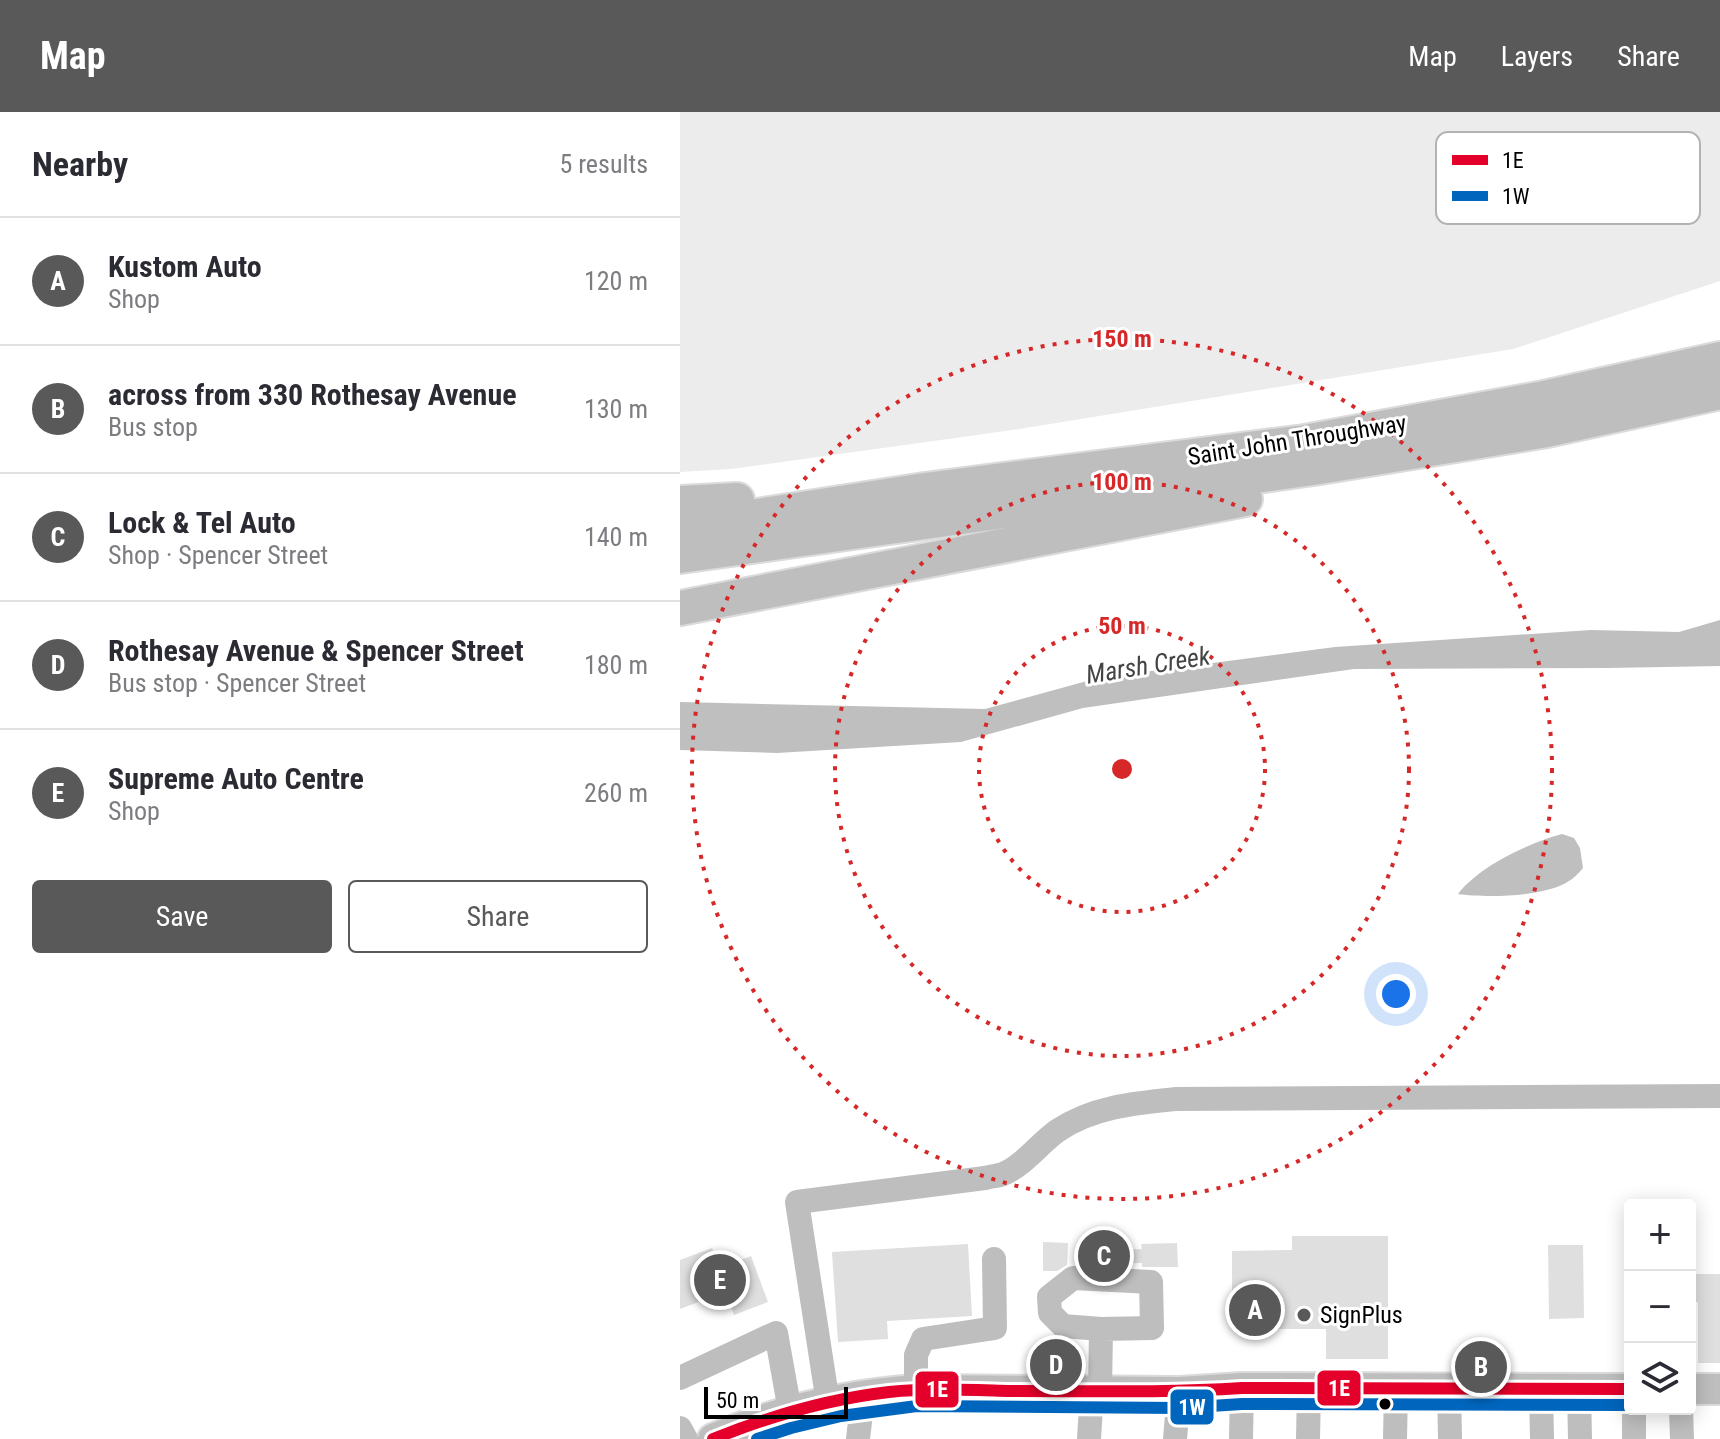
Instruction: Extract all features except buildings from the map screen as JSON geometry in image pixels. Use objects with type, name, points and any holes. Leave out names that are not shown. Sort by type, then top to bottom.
[{"type":"highway","name":"Saint John Throughway","points":[[680,528],[925,490],[1305,442],[1539,399],[1720,359]]},
{"type":"highway","name":"Saint John Throughway","points":[[680,556],[1313,468],[1547,430],[1720,392]]},
{"type":"highway","points":[[680,608],[1317,486],[1547,430]]},
{"type":"highway","points":[[680,503],[925,490]]},
{"type":"main road","points":[[713,1439],[790,1411],[863,1396],[916,1390],[1179,1392],[1242,1388],[1624,1389]]},
{"type":"main road","points":[[1696,1389],[1720,1389]]},
{"type":"street","points":[[828,1403],[797,1202],[1003,1174],[1056,1132],[1080,1119],[1130,1104],[1204,1097],[1720,1096]]},
{"type":"street","points":[[916,1390],[916,1355],[923,1339],[995,1328],[994,1259]]},
{"type":"street","points":[[1089,1439],[1101,1329]]},
{"type":"street","points":[[680,1378],[776,1333],[790,1411]]},
{"type":"street","points":[[1241,1439],[1242,1388]]},
{"type":"street","points":[[1308,1439],[1316,1388]]},
{"type":"street","points":[[1316,1388],[1322,1439]]},
{"type":"street","points":[[1395,1439],[1396,1388]]},
{"type":"street","points":[[1449,1388],[1450,1439]]},
{"type":"street","points":[[1541,1388],[1542,1439]]},
{"type":"street","points":[[1579,1388],[1580,1439]]},
{"type":"street","points":[[1175,1439],[1179,1392]]},
{"type":"street","points":[[858,1439],[863,1396]]},
{"type":"street","points":[[1634,1415],[1634,1439]]},
{"type":"street","points":[[1681,1415],[1682,1439]]},
{"type":"street","points":[[680,1428],[686,1439]]},
{"type":"shaded area","points":[[680,112],[1720,112],[1720,281],[1513,349],[1019,429],[731,469],[680,472]]},
{"type":"shaded area","points":[[1720,620],[1720,666],[1354,669],[1083,708],[961,742],[777,753],[680,750],[680,702],[985,709],[1098,678],[1335,647],[1591,630],[1679,632]]},
{"type":"shaded area","points":[[1562,834],[1574,838],[1580,848],[1583,868],[1569,881],[1531,893],[1500,896],[1458,894],[1491,865],[1535,843]]},
{"type":"transit line","name":"1E","points":[[713,1439],[822,1404],[904,1391],[1624,1389]]},
{"type":"transit line","name":"1W","points":[[757,1439],[841,1416],[917,1406],[1624,1405]]},
{"type":"place","name":"Lock & Tel Auto","points":[[1104,1256]]},
{"type":"place","name":"Supreme Auto Centre","points":[[720,1280]]},
{"type":"place","name":"Kustom Auto","points":[[1255,1310]]},
{"type":"place","name":"SignPlus","points":[[1304,1315]]},
{"type":"place","name":"Rothesay Avenue & Spencer Street","points":[[1056,1365]]},
{"type":"place","name":"across from 330 Rothesay Avenue","points":[[1481,1367]]},
{"type":"water label","name":"Marsh Creek","points":[[1148,665]]}]
